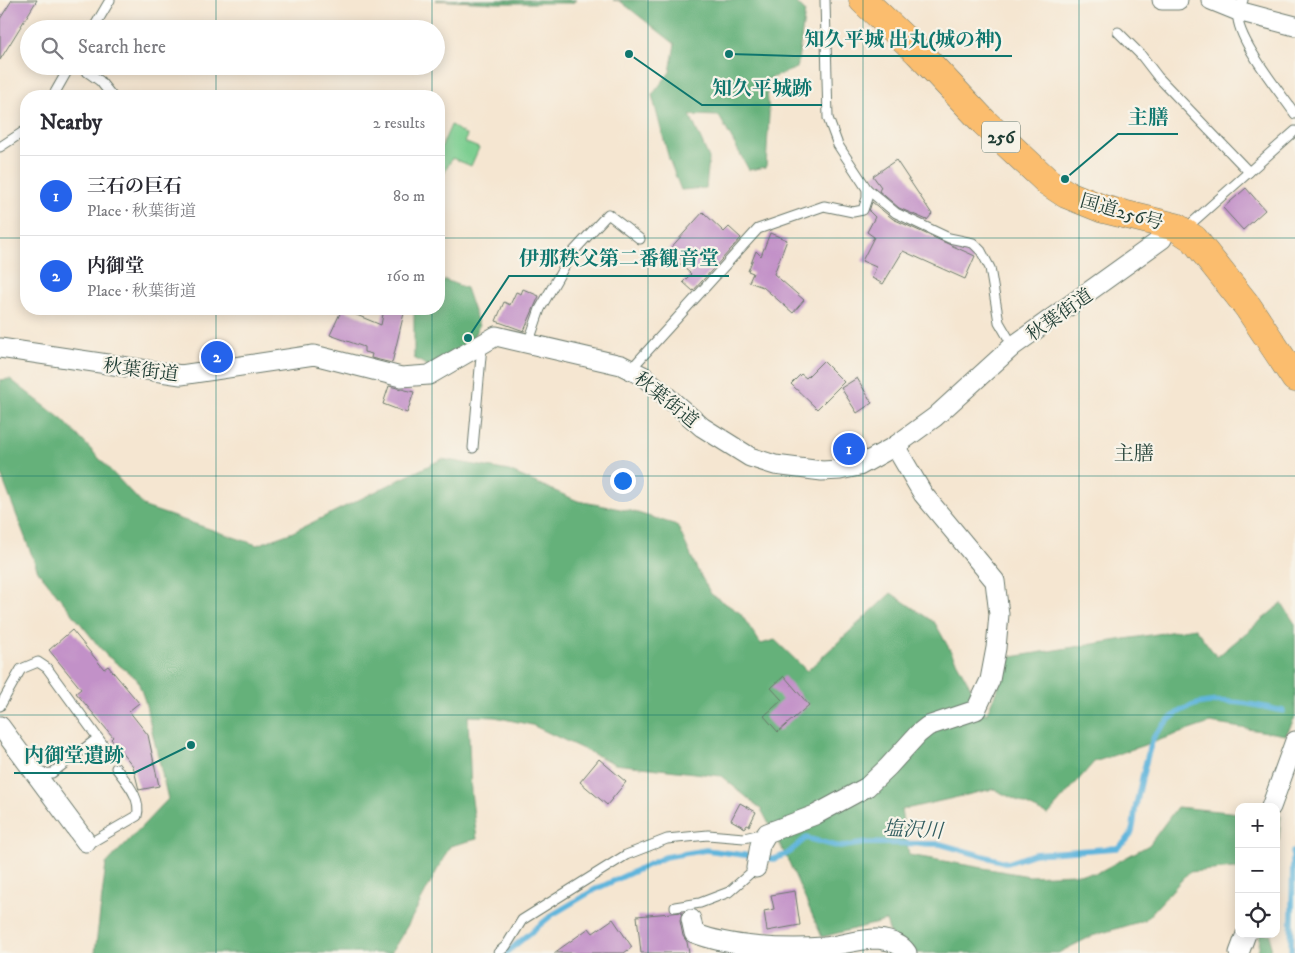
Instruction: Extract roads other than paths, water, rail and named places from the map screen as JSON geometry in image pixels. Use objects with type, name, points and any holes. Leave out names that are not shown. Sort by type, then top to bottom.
[{"type":"highway","name":"国道256号","points":[[863,0],[918,52],[984,122],[1048,182],[1066,194],[1103,209],[1176,228],[1200,245],[1248,307],[1295,378]]},
{"type":"street","points":[[1162,0],[1178,0]]},
{"type":"street","points":[[1211,0],[1240,5],[1295,26]]},
{"type":"street","name":"秋葉街道","points":[[0,348],[181,376],[314,355],[402,377],[429,375],[496,336],[621,364],[642,376],[702,427],[750,457],[775,465],[822,471],[840,470],[859,466],[896,446],[935,417],[1013,346],[1176,228]]},
{"type":"street","points":[[756,868],[763,839],[867,787],[928,726],[976,710],[990,680],[996,648],[999,614],[995,581],[923,494],[896,446]]},
{"type":"street","points":[[0,726],[86,842]]},
{"type":"street","points":[[1272,803],[1295,741]]},
{"type":"street","points":[[691,918],[694,932],[720,941],[743,945],[822,947],[876,939],[893,941],[907,953]]},
{"type":"street","points":[[1239,953],[1245,938]]},
{"type":"lane","points":[[98,20],[110,0]]},
{"type":"lane","points":[[825,0],[828,118],[838,146],[867,189],[896,214],[949,238],[973,243],[981,251],[990,268],[999,322],[1013,346]]},
{"type":"lane","points":[[1240,5],[1238,24],[1245,41],[1295,114]]},
{"type":"lane","points":[[1118,32],[1141,54],[1158,77],[1249,172]]},
{"type":"lane","points":[[56,90],[65,75]]},
{"type":"lane","points":[[92,75],[107,90]]},
{"type":"lane","name":"秋葉街道","points":[[1176,228],[1249,172],[1295,131]]},
{"type":"lane","points":[[0,147],[20,134]]},
{"type":"lane","points":[[631,369],[758,229],[824,206],[852,212],[863,210],[868,198],[867,189]]},
{"type":"lane","points":[[528,344],[540,309],[572,252],[608,214],[640,239]]},
{"type":"lane","points":[[474,448],[482,344]]},
{"type":"lane","points":[[0,706],[21,668],[38,662],[47,668],[106,749]]},
{"type":"lane","points":[[36,774],[52,773],[98,738]]},
{"type":"lane","points":[[86,842],[92,842],[136,816],[139,808],[137,799],[116,768]]},
{"type":"lane","points":[[498,953],[506,946],[522,920],[626,855],[667,839],[708,836],[763,839]]},
{"type":"lane","points":[[675,907],[700,903],[729,892],[756,868]]},
{"type":"waterway","name":"塩沢川","points":[[506,953],[552,915],[594,890],[665,857],[706,850],[774,859],[787,854],[806,838],[840,847],[866,843],[940,844],[1008,863],[1034,854],[1117,848],[1128,839],[1133,830],[1143,772],[1154,737],[1177,713],[1205,702],[1221,701],[1283,711]]},
{"type":"waterway","points":[[1291,953],[1293,852]]},
{"type":"place","name":"知久平城跡","points":[[629,54]]},
{"type":"place","name":"知久平城 出丸(城の神)","points":[[729,54]]},
{"type":"place","name":"主膳","points":[[1065,179]]},
{"type":"place","name":"伊那秩父第二番観音堂","points":[[468,338]]},
{"type":"place","name":"内御堂","points":[[217,357]]},
{"type":"place","name":"三石の巨石","points":[[849,449]]},
{"type":"place","name":"内御堂遺跡","points":[[191,745]]},
{"type":"district","name":"主膳","points":[[1134,453]]}]
